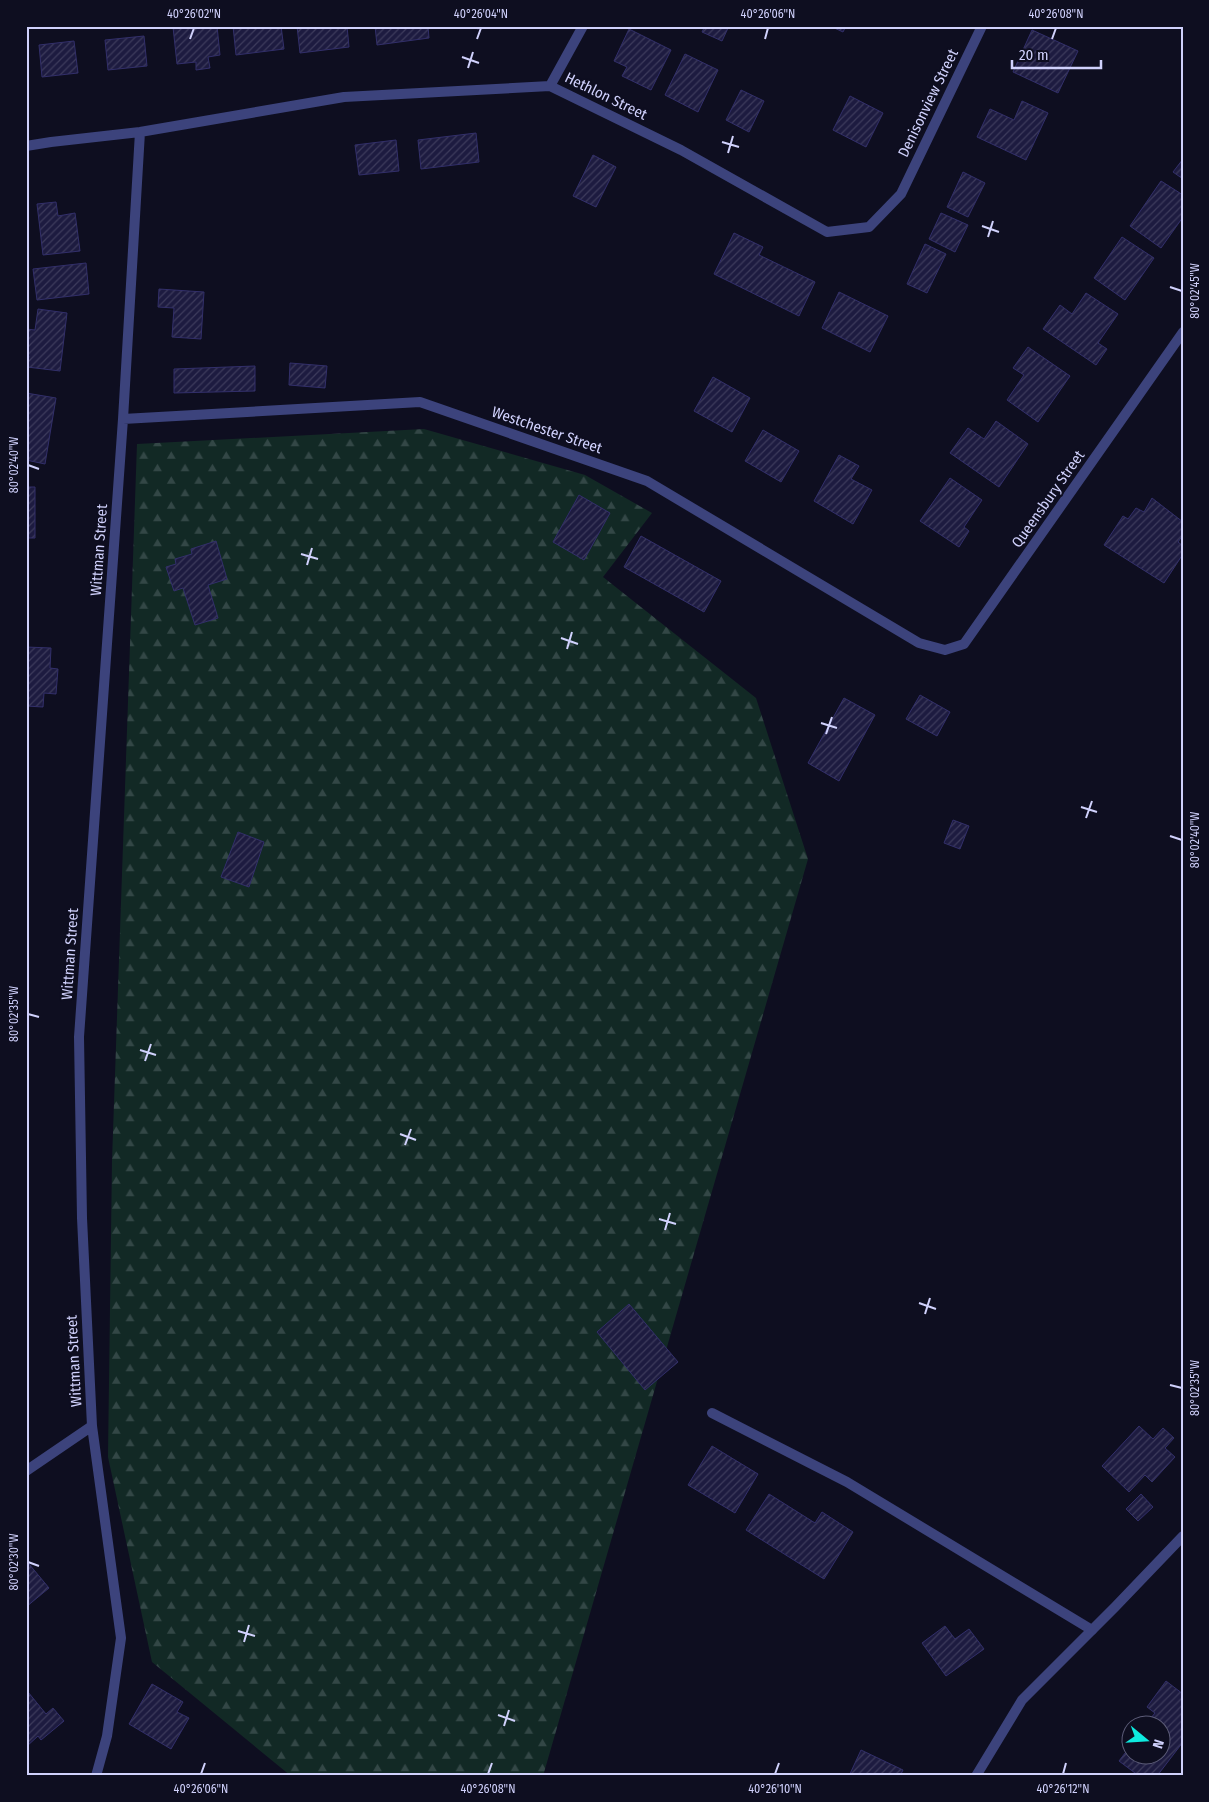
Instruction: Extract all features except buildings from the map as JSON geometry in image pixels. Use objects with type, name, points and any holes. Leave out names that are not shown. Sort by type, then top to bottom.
[{"type":"street","points":[[550,86],[583,26]]},
{"type":"street","name":"Denisonview Street","points":[[901,194],[982,26]]},
{"type":"street","name":"Hethlon Street","points":[[26,146],[140,132],[344,96],[550,86],[681,150],[827,232],[869,227],[901,194]]},
{"type":"street","name":"Wittman Street","points":[[96,1776],[107,1736],[121,1638],[92,1426],[82,1218],[80,1037],[123,419],[140,132]]},
{"type":"street","name":"Queensbury Street","points":[[919,643],[945,650],[964,644],[1183,332]]},
{"type":"street","name":"Westchester Street","points":[[123,419],[420,402],[647,481],[919,643]]},
{"type":"street","points":[[712,1413],[847,1482],[1092,1630]]},
{"type":"street","points":[[26,1471],[92,1426]]},
{"type":"street","points":[[976,1776],[1022,1700],[1183,1536]]},
{"type":"green space","points":[[424,429],[585,475],[652,513],[603,577],[756,698],[808,859],[543,1776],[291,1776],[152,1662],[108,1457],[112,1161],[137,444]]}]
